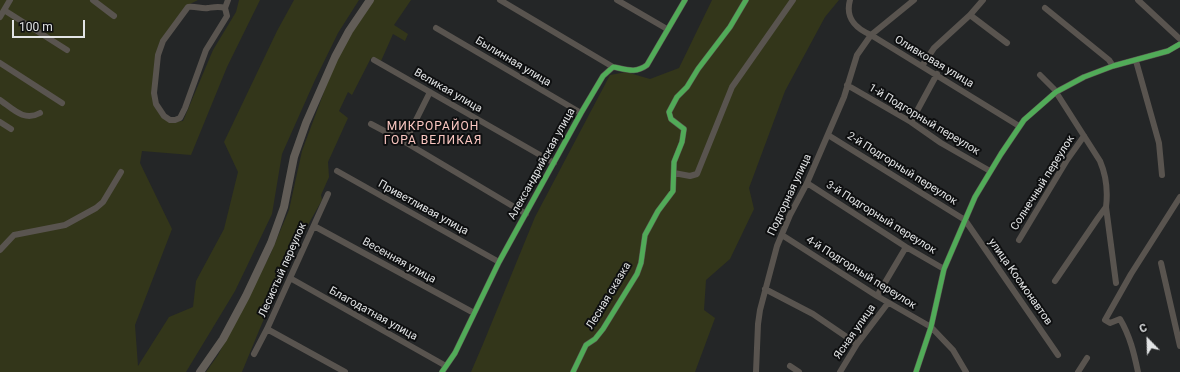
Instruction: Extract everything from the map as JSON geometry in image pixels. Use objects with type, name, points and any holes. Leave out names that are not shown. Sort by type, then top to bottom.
[{"type":"main road","points":[[200,372],[226,332],[246,296],[268,250],[284,208],[294,157],[306,123],[335,57],[349,31],[370,0]]},
{"type":"street","points":[[0,17],[10,0]]},
{"type":"street","points":[[93,0],[114,16]]},
{"type":"street","points":[[225,8],[220,6],[207,8],[188,6],[163,41],[158,55],[154,93],[156,104],[164,116],[170,120],[180,118],[185,108],[206,50],[227,16],[225,8],[228,0]]},
{"type":"street","points":[[500,0],[613,67],[634,70],[641,69],[647,65],[685,0]]},
{"type":"street","points":[[617,0],[667,29]]},
{"type":"street","name":"Лесная сказка","points":[[573,372],[586,345],[595,339],[603,329],[637,274],[645,235],[658,212],[673,191],[674,162],[682,142],[684,129],[671,119],[669,112],[677,98],[687,87],[698,69],[730,27],[746,0]]},
{"type":"street","points":[[674,173],[690,176],[698,174],[732,87],[793,0]]},
{"type":"street","name":"Оливковая улица","points":[[850,0],[848,8],[850,17],[862,31],[937,74],[1020,126]]},
{"type":"street","name":"Подгорная улица","points":[[756,372],[758,324],[765,289],[777,246],[790,215],[807,184],[844,97],[857,55],[871,35],[914,0]]},
{"type":"street","points":[[922,66],[934,48],[970,15],[983,0]]},
{"type":"street","points":[[1138,0],[1180,39]]},
{"type":"street","points":[[1045,8],[1109,60],[1113,66]]},
{"type":"street","points":[[4,10],[67,50]]},
{"type":"street","points":[[970,15],[1007,43]]},
{"type":"street","name":"Былинная улица","points":[[436,28],[580,113]]},
{"type":"street","points":[[916,372],[931,327],[944,270],[965,220],[975,197],[990,171],[1024,120],[1056,92],[1084,77],[1113,66],[1136,61],[1168,51],[1180,44]]},
{"type":"street","name":"Великая улица","points":[[374,60],[554,163]]},
{"type":"street","points":[[1136,61],[1159,143],[1162,175]]},
{"type":"street","points":[[0,62],[62,103]]},
{"type":"street","name":"Александрийская улица","points":[[442,372],[455,353],[499,262],[580,113],[604,76],[613,67]]},
{"type":"street","points":[[911,122],[937,74]]},
{"type":"street","points":[[1040,75],[1054,88],[1104,170],[1108,194],[1106,207],[1116,284]]},
{"type":"street","name":"1-й Подгорный переулок","points":[[847,85],[911,122],[941,143],[990,171]]},
{"type":"street","points":[[406,142],[430,92]]},
{"type":"street","points":[[0,100],[24,116],[30,117],[40,113]]},
{"type":"street","points":[[0,122],[11,129]]},
{"type":"street","points":[[371,124],[406,142],[526,214]]},
{"type":"street","name":"2-й Подгорный переулок","points":[[828,135],[965,220]]},
{"type":"street","name":"Солнечный переулок","points":[[1019,240],[1067,160],[1084,136]]},
{"type":"street","name":"Приветливая улица","points":[[337,171],[499,262]]},
{"type":"street","points":[[0,250],[14,235],[65,225],[96,208],[103,202],[121,172]]},
{"type":"street","name":"3-й Подгорный переулок","points":[[807,184],[944,270]]},
{"type":"street","name":"Лесистый переулок","points":[[254,354],[267,329],[328,194]]},
{"type":"street","points":[[1138,372],[1128,331],[1120,319],[1110,322],[1105,320],[1137,265],[1180,197]]},
{"type":"street","points":[[1055,281],[1106,207]]},
{"type":"street","name":"улица Космонавтов","points":[[965,220],[1058,355]]},
{"type":"street","name":"Весенняя улица","points":[[314,226],[474,313]]},
{"type":"street","name":"4-й Подгорный переулок","points":[[782,235],[888,303],[931,327],[953,350],[966,372]]},
{"type":"street","points":[[877,296],[906,247]]},
{"type":"street","points":[[1161,263],[1180,346]]},
{"type":"street","name":"Благодатная улица","points":[[290,278],[446,366]]},
{"type":"street","points":[[765,289],[813,314],[857,344]]},
{"type":"street","name":"Ясная улица","points":[[840,372],[857,344],[888,303]]},
{"type":"street","points":[[267,329],[345,372]]},
{"type":"street","points":[[1078,372],[1087,358]]},
{"type":"street","points":[[790,366],[799,372]]},
{"type":"green space","points":[[0,0],[198,0],[186,6],[157,55],[157,101],[171,122],[183,121],[213,50],[236,12],[239,0],[260,0],[227,67],[191,155],[142,151],[140,163],[172,229],[135,325],[138,366],[169,317],[193,307],[196,281],[224,229],[238,172],[224,142],[277,31],[294,0],[359,0],[338,33],[282,154],[272,214],[235,291],[186,372],[0,372]]},
{"type":"green space","points":[[374,0],[411,0],[394,25],[408,34],[405,41],[393,34],[381,61],[371,58],[352,95],[348,92],[339,111],[348,118],[328,162],[329,177],[321,195],[322,200],[299,242],[269,306],[242,372],[206,372],[218,355],[270,255],[289,210],[302,151],[331,73],[347,40]]},
{"type":"green space","points":[[712,0],[839,0],[825,17],[785,91],[749,188],[754,209],[730,259],[706,280],[704,310],[715,318],[695,372],[471,372],[535,217],[610,75],[626,72],[650,79],[679,68]]},
{"type":"cycle path","points":[[442,372],[455,353],[499,262],[603,76],[613,67],[634,70],[643,68],[647,65],[685,0]]},
{"type":"cycle path","points":[[573,372],[586,345],[595,339],[603,329],[637,274],[641,263],[645,235],[658,211],[673,191],[674,162],[682,142],[684,129],[671,119],[669,112],[677,97],[687,87],[698,69],[730,27],[746,0]]},
{"type":"cycle path","points":[[916,372],[931,327],[944,269],[975,197],[1024,120],[1056,92],[1084,77],[1113,66],[1168,51],[1180,44]]},
{"type":"district","name":"МИКРОРАЙОН ГОРА ВЕЛИКАЯ","points":[[433,134]]}]
